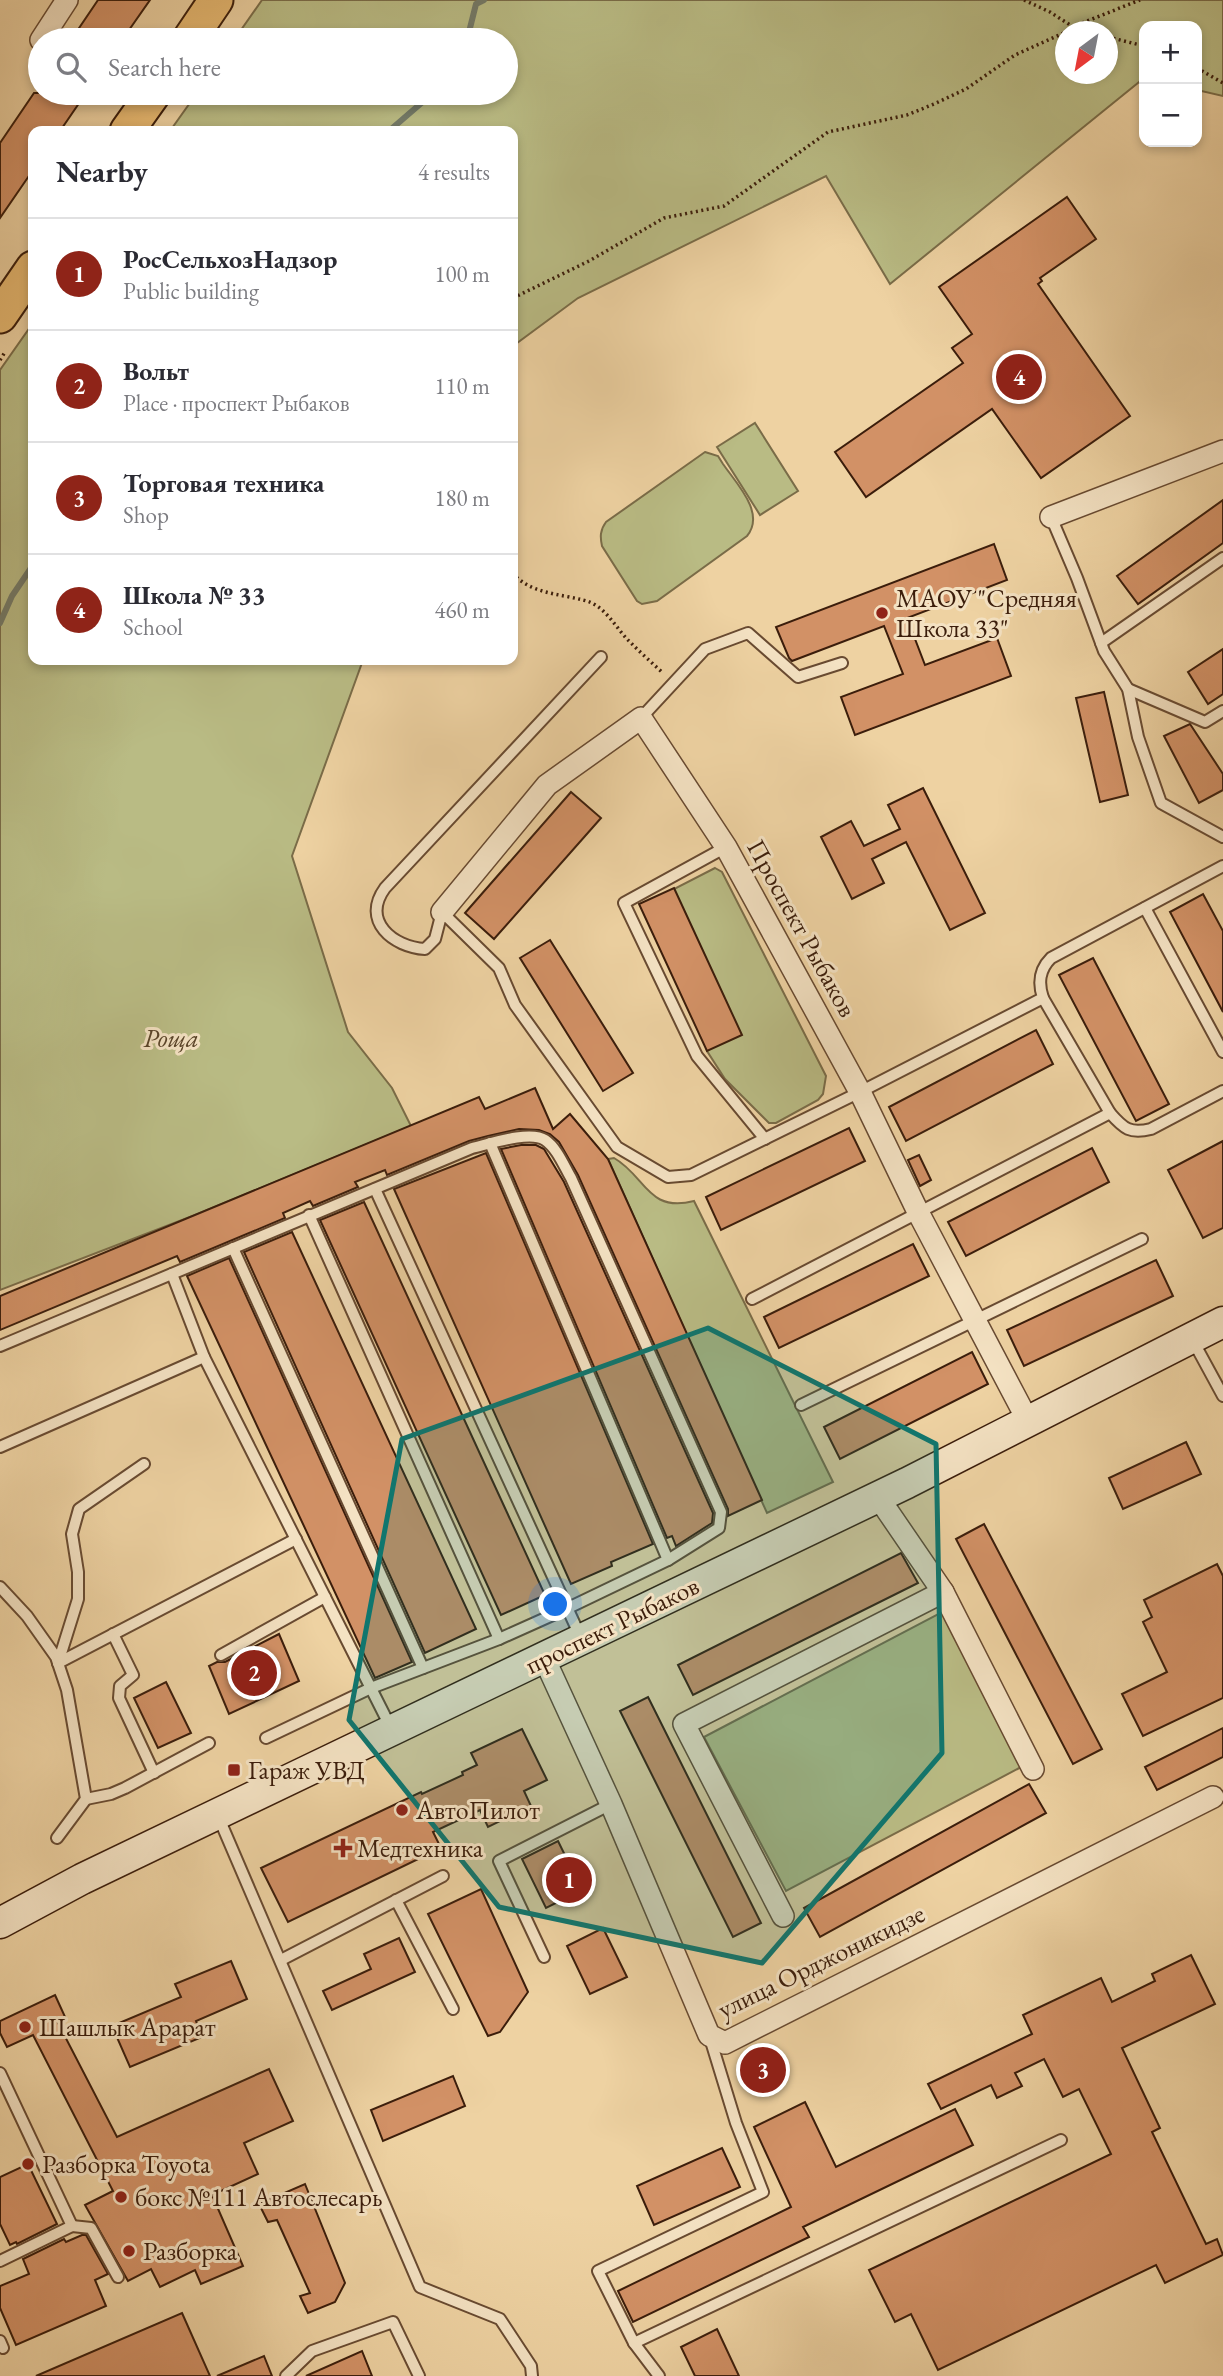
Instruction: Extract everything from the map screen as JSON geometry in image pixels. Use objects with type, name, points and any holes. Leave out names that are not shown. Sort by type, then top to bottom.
[{"type":"main road","points":[[197,28],[216,0]]},
{"type":"main road","points":[[131,126],[145,105]]},
{"type":"main road","points":[[0,317],[28,275]]},
{"type":"main road","name":"проспект Рыбаков","points":[[0,1923],[82,1879],[878,1497],[1223,1322]]},
{"type":"street","points":[[49,28],[67,0]]},
{"type":"street","points":[[1051,517],[1223,452]]},
{"type":"street","points":[[442,912],[547,785],[641,718]]},
{"type":"street","name":"Проспект Рыбаков","points":[[641,718],[726,847],[860,1092],[919,1214],[1028,1421]]},
{"type":"street","points":[[878,1497],[943,1592],[1033,1769]]},
{"type":"street","points":[[783,1916],[684,1724],[943,1592]]},
{"type":"street","name":"улица Орджоникидзе","points":[[544,1658],[611,1804],[709,2035],[724,2043],[1218,1795]]},
{"type":"lane","points":[[1051,517],[1101,643],[1128,689],[1138,737],[1161,803],[1223,837]]},
{"type":"lane","points":[[1101,643],[1223,558]]},
{"type":"lane","points":[[641,718],[705,649],[748,633],[798,677],[842,663]]},
{"type":"lane","points":[[601,657],[385,888],[377,909],[381,927],[386,934],[404,944],[425,949],[435,939],[442,912],[499,968],[515,1004],[617,1147],[667,1177],[691,1175],[1043,998]]},
{"type":"lane","points":[[1128,689],[1205,722],[1223,711]]},
{"type":"lane","points":[[726,847],[624,903],[696,1056],[765,1139]]},
{"type":"lane","points":[[1223,866],[1051,958],[1041,975],[1040,986],[1043,998],[1111,1113],[1126,1128],[1133,1132],[1152,1129],[1223,1091]]},
{"type":"lane","points":[[1145,908],[1223,1052]]},
{"type":"lane","points":[[752,1299],[1111,1113]]},
{"type":"lane","points":[[0,1346],[472,1148],[529,1136],[548,1142],[571,1178],[721,1512],[722,1520],[717,1531],[668,1560],[566,1609],[499,1639],[371,1688],[266,1738]]},
{"type":"lane","points":[[490,1143],[668,1560]]},
{"type":"lane","points":[[375,1189],[581,1639]]},
{"type":"lane","points":[[309,1215],[499,1639]]},
{"type":"lane","points":[[802,1405],[1142,1239]]},
{"type":"lane","points":[[233,1248],[423,1668]]},
{"type":"lane","points":[[172,1274],[204,1357],[392,1730]]},
{"type":"lane","points":[[1192,1339],[1223,1395]]},
{"type":"lane","points":[[0,1447],[204,1357]]},
{"type":"lane","points":[[58,1663],[78,1599],[78,1572],[72,1534],[79,1509],[144,1464]]},
{"type":"lane","points":[[58,1663],[296,1539]]},
{"type":"lane","points":[[0,1587],[27,1616],[58,1663],[67,1690],[86,1799]]},
{"type":"lane","points":[[221,1655],[325,1597]]},
{"type":"lane","points":[[113,1634],[133,1675],[120,1686],[119,1698],[154,1773]]},
{"type":"lane","points":[[57,1838],[86,1799],[111,1794],[209,1743]]},
{"type":"lane","points":[[544,1957],[499,1861],[611,1804]]},
{"type":"lane","points":[[218,1815],[420,2287],[500,2319],[531,2366],[532,2376]]},
{"type":"lane","points":[[281,1960],[443,1876]]},
{"type":"lane","points":[[396,1900],[453,2009]]},
{"type":"lane","points":[[659,2376],[634,2343],[598,2271],[763,2192],[736,2123],[709,2035]]},
{"type":"lane","points":[[0,2073],[72,2226]]},
{"type":"lane","points":[[634,2343],[1061,2140]]},
{"type":"lane","points":[[0,2261],[72,2226],[91,2228],[118,2277]]},
{"type":"lane","points":[[286,2376],[312,2351],[393,2322],[419,2376]]},
{"type":"path","points":[[1024,0],[1063,21]]},
{"type":"path","points":[[1087,21],[1140,0]]},
{"type":"path","points":[[518,296],[589,261],[664,218],[724,206],[828,132],[907,115],[934,104],[966,89],[1015,55],[1055,36]]},
{"type":"path","points":[[1118,40],[1139,45]]},
{"type":"path","points":[[1202,71],[1223,83]]},
{"type":"path","points":[[0,360],[5,352]]},
{"type":"path","points":[[518,581],[561,597],[584,600],[602,609],[628,641],[674,683]]},
{"type":"highlighted area","points":[[708,1328],[936,1444],[942,1753],[762,1963],[499,1907],[349,1720],[402,1439]]},
{"type":"green space","points":[[262,0],[1223,0],[1223,96],[1202,91],[1202,21],[1139,21],[1139,82],[890,284],[826,176],[578,298],[518,342],[518,126],[174,126],[188,105],[518,105],[518,28],[242,28]]},
{"type":"green space","name":"Роща","points":[[28,330],[28,665],[361,665],[292,856],[348,1032],[392,1088],[411,1126],[195,1215],[0,1290],[0,370]]},
{"type":"green space","points":[[755,423],[798,491],[760,515],[717,447]]},
{"type":"green space","points":[[705,452],[718,456],[741,489],[751,508],[752,527],[747,536],[657,601],[642,604],[637,601],[602,546],[603,528],[606,522]]},
{"type":"green space","points":[[715,868],[722,872],[826,1076],[823,1094],[818,1100],[776,1123],[769,1123],[725,1079],[707,1051],[674,889]]},
{"type":"green space","points":[[614,1158],[656,1197],[666,1202],[694,1201],[833,1482],[767,1513],[608,1159]]},
{"type":"green space","points":[[944,1611],[1025,1765],[786,1891],[704,1737]]},
{"type":"building","points":[[98,0],[150,0],[130,28],[79,28]]},
{"type":"building","points":[[28,102],[28,105],[78,105],[63,126],[28,126],[28,177],[0,218],[0,143]]},
{"type":"building","points":[[1067,197],[1096,239],[1040,278],[1042,281],[1038,284],[1130,416],[1041,478],[992,409],[866,497],[835,452],[963,363],[952,348],[972,334],[939,287]]},
{"type":"building","points":[[1223,500],[1223,543],[1138,604],[1117,576]]},
{"type":"building","points":[[994,544],[1007,580],[907,618],[925,665],[997,638],[1011,676],[855,735],[841,697],[903,674],[884,626],[792,661],[776,627]]},
{"type":"building","points":[[1223,649],[1223,694],[1208,704],[1188,672]]},
{"type":"building","points":[[1104,692],[1128,795],[1100,802],[1076,698]]},
{"type":"building","points":[[1190,724],[1223,774],[1223,790],[1199,803],[1164,736]]},
{"type":"building","points":[[923,788],[985,913],[950,930],[906,842],[872,859],[884,883],[852,899],[821,837],[851,821],[864,846],[900,829],[888,805]]},
{"type":"building","points":[[571,792],[601,818],[494,939],[465,913]]},
{"type":"building","points":[[674,888],[742,1035],[707,1051],[639,904]]},
{"type":"building","points":[[1203,894],[1223,931],[1223,1012],[1170,912]]},
{"type":"building","points":[[550,940],[633,1073],[603,1091],[520,958]]},
{"type":"building","points":[[1093,958],[1169,1104],[1136,1121],[1059,975]]},
{"type":"building","points":[[1036,1030],[1053,1064],[906,1141],[889,1107]]},
{"type":"building","points":[[535,1088],[553,1129],[570,1114],[608,1159],[762,1500],[728,1516],[728,1509],[578,1175],[559,1142],[550,1134],[539,1130],[519,1129],[488,1136],[469,1141],[387,1175],[385,1170],[355,1182],[358,1187],[313,1206],[310,1201],[283,1213],[285,1218],[180,1262],[177,1256],[0,1330],[0,1296],[479,1097],[485,1109]]},
{"type":"building","points":[[849,1128],[865,1161],[721,1230],[706,1197]]},
{"type":"building","points":[[1223,1141],[1223,1228],[1203,1238],[1168,1170]]},
{"type":"building","points":[[536,1145],[544,1149],[564,1182],[713,1513],[712,1523],[676,1546],[672,1536],[667,1538],[501,1149]]},
{"type":"building","points":[[1092,1148],[1109,1182],[966,1256],[948,1222]]},
{"type":"building","points":[[486,1153],[653,1544],[611,1562],[612,1566],[571,1584],[394,1189]]},
{"type":"building","points":[[919,1155],[931,1180],[920,1186],[908,1160]]},
{"type":"building","points":[[364,1202],[545,1595],[501,1615],[320,1220]]},
{"type":"building","points":[[292,1232],[476,1629],[425,1653],[244,1252]]},
{"type":"building","points":[[913,1244],[929,1276],[779,1348],[764,1317]]},
{"type":"building","points":[[229,1258],[412,1662],[375,1678],[187,1276]]},
{"type":"building","points":[[1156,1260],[1173,1296],[1024,1366],[1007,1330]]},
{"type":"building","points":[[972,1352],[988,1384],[840,1459],[824,1427]]},
{"type":"building","points":[[1186,1442],[1201,1474],[1123,1509],[1109,1478]]},
{"type":"building","points":[[984,1524],[1102,1749],[1073,1764],[956,1539]]},
{"type":"building","points":[[901,1553],[918,1583],[693,1695],[678,1665]]},
{"type":"building","points":[[1217,1564],[1223,1576],[1223,1698],[1143,1736],[1122,1694],[1167,1672],[1143,1622],[1152,1617],[1144,1600]]},
{"type":"building","points":[[279,1634],[299,1681],[229,1714],[209,1666],[225,1662]]},
{"type":"building","points":[[166,1682],[191,1733],[158,1748],[134,1698]]},
{"type":"building","points":[[648,1697],[761,1923],[733,1937],[620,1711]]},
{"type":"building","points":[[1223,1728],[1223,1757],[1157,1790],[1145,1767]]},
{"type":"building","points":[[522,1729],[547,1780],[524,1791],[531,1806],[488,1827],[480,1810],[433,1832],[441,1848],[288,1922],[261,1868],[421,1792],[422,1794],[463,1775],[462,1772],[477,1765],[471,1753]]},
{"type":"building","points":[[1029,1784],[1046,1813],[820,1937],[804,1908]]},
{"type":"building","points":[[558,1841],[582,1890],[546,1908],[522,1859]]},
{"type":"building","points":[[481,1889],[528,1992],[500,2032],[488,2036],[428,1914]]},
{"type":"building","points":[[603,1928],[627,1977],[590,1994],[567,1946]]},
{"type":"building","points":[[399,1938],[415,1972],[332,2010],[323,1991],[371,1969],[364,1954]]},
{"type":"building","points":[[1191,1955],[1215,2004],[1122,2048],[1160,2128],[1152,2132],[1206,2244],[1217,2239],[1223,2255],[1165,2283],[1156,2265],[938,2370],[911,2314],[895,2322],[869,2270],[1111,2154],[1079,2089],[1063,2097],[1044,2059],[1015,2073],[1022,2086],[997,2098],[991,2085],[941,2109],[928,2084],[1032,2034],[1023,2015],[1101,1978],[1112,2002],[1155,1981],[1152,1974]]},
{"type":"building","points":[[231,1961],[247,1999],[196,2021],[202,2037],[130,2067],[112,2026],[181,1997],[175,1984]]},
{"type":"building","points":[[55,1995],[66,2019],[58,2023],[117,2137],[269,2069],[293,2121],[244,2143],[258,2174],[212,2195],[243,2266],[201,2284],[195,2270],[160,2287],[151,2269],[128,2281],[85,2205],[113,2191],[33,2035],[7,2047],[0,2033],[0,2021]]},
{"type":"building","points":[[769,2056],[778,2071],[757,2084],[747,2069]]},
{"type":"building","points":[[453,2076],[465,2106],[383,2141],[371,2110]]},
{"type":"building","points":[[805,2102],[836,2167],[955,2109],[973,2145],[803,2227],[809,2237],[633,2322],[618,2291],[791,2207],[754,2127]]},
{"type":"building","points":[[722,2148],[740,2187],[654,2225],[637,2186]]},
{"type":"building","points":[[28,2164],[57,2224],[10,2245],[0,2224],[0,2177]]},
{"type":"building","points":[[305,2184],[345,2283],[335,2302],[308,2313],[300,2296],[310,2293],[277,2220],[268,2222],[259,2204]]},
{"type":"building","points":[[86,2235],[108,2274],[95,2280],[106,2306],[16,2345],[0,2308],[0,2286],[29,2274],[23,2259],[64,2239],[66,2242]]},
{"type":"building","points":[[182,2313],[210,2376],[36,2376]]},
{"type":"building","points":[[717,2329],[739,2376],[695,2376],[681,2347]]},
{"type":"building","points":[[362,2351],[372,2376],[306,2376]]},
{"type":"building","points":[[264,2356],[272,2376],[217,2376]]},
{"type":"waterway","points":[[470,28],[476,4],[484,0]]},
{"type":"waterway","points":[[395,126],[419,105]]},
{"type":"waterway","points":[[0,623],[12,596],[28,572]]},
{"type":"place","name":"Школа № 33","points":[[1019,377]]},
{"type":"place","name":"МАОУ \"Средняя Школа 33\"","points":[[882,613]]},
{"type":"place","name":"Вольт","points":[[254,1673]]},
{"type":"place","name":"Гараж УВД","points":[[234,1770]]},
{"type":"place","name":"АвтоПилот","points":[[402,1810]]},
{"type":"place","name":"Медтехника","points":[[343,1848]]},
{"type":"place","name":"РосСельхозНадзор","points":[[569,1880]]},
{"type":"place","name":"Шашлык Арарат","points":[[25,2027]]},
{"type":"place","name":"Торговая техника","points":[[763,2070]]},
{"type":"place","name":"Разборка Toyota","points":[[28,2164]]},
{"type":"place","name":"бокс №111 Автослесарь","points":[[121,2197]]},
{"type":"place","name":"Разборка","points":[[129,2251]]}]
